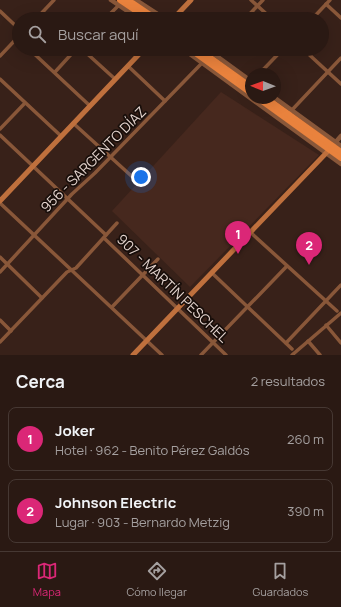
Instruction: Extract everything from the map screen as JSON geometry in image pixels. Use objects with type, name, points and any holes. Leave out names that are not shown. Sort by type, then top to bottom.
[{"type":"main road","points":[[128,0],[146,12]]},
{"type":"main road","points":[[180,12],[191,0]]},
{"type":"main road","points":[[119,3],[135,12]]},
{"type":"main road","points":[[1,198],[137,56]]},
{"type":"main road","points":[[200,56],[245,89]]},
{"type":"main road","points":[[212,56],[232,73],[245,81]]},
{"type":"main road","points":[[228,65],[232,73]]},
{"type":"main road","points":[[267,104],[331,147],[341,152]]},
{"type":"main road","points":[[276,104],[290,112],[331,147],[341,158]]},
{"type":"main road","points":[[132,355],[331,147]]},
{"type":"street","points":[[43,12],[54,0]]},
{"type":"street","points":[[111,0],[119,3],[130,12]]},
{"type":"street","points":[[136,0],[154,12]]},
{"type":"street","points":[[251,0],[264,12]]},
{"type":"street","points":[[251,12],[262,0]]},
{"type":"street","points":[[319,12],[330,0]]},
{"type":"street","points":[[111,12],[119,3]]},
{"type":"street","points":[[326,4],[341,18]]},
{"type":"street","points":[[0,11],[12,22]]},
{"type":"street","points":[[0,56],[12,44]]},
{"type":"street","points":[[37,56],[89,105]]},
{"type":"street","points":[[54,72],[69,56]]},
{"type":"street","points":[[90,56],[115,79]]},
{"type":"street","points":[[192,56],[331,147],[341,164]]},
{"type":"street","points":[[213,56],[228,65],[245,80]]},
{"type":"street","points":[[265,68],[276,56]]},
{"type":"street","points":[[311,56],[341,84]]},
{"type":"street","points":[[281,104],[290,112],[341,58]]},
{"type":"street","name":"956 - SARGENTO DÍAZ","points":[[0,272],[34,234],[202,63]]},
{"type":"street","points":[[128,66],[165,101]]},
{"type":"street","points":[[0,79],[61,136]]},
{"type":"street","points":[[0,129],[25,103]]},
{"type":"street","points":[[73,123],[138,182]]},
{"type":"street","name":"907 - MARTÍN PESCHEL","points":[[0,135],[68,199],[142,275],[226,355]]},
{"type":"street","points":[[331,147],[341,136]]},
{"type":"street","points":[[331,147],[341,146]]},
{"type":"street","points":[[1,198],[34,234],[162,355]]},
{"type":"street","points":[[0,342],[67,272],[72,270],[117,223]]},
{"type":"street","points":[[250,232],[337,311]]},
{"type":"street","points":[[0,257],[42,298]]},
{"type":"street","points":[[112,307],[158,259]]},
{"type":"street","points":[[201,355],[287,266]]},
{"type":"street","points":[[212,273],[292,349]]},
{"type":"street","points":[[286,343],[341,285]]},
{"type":"street","points":[[292,355],[341,313]]},
{"type":"street","points":[[0,320],[11,331]]},
{"type":"street","points":[[326,325],[341,343]]},
{"type":"street","points":[[308,341],[320,355]]},
{"type":"shaded area","points":[[221,92],[319,155],[190,287],[112,211]]},
{"type":"place","name":"Joker","points":[[238,254]]},
{"type":"place","name":"Johnson Electric","points":[[309,265]]}]
